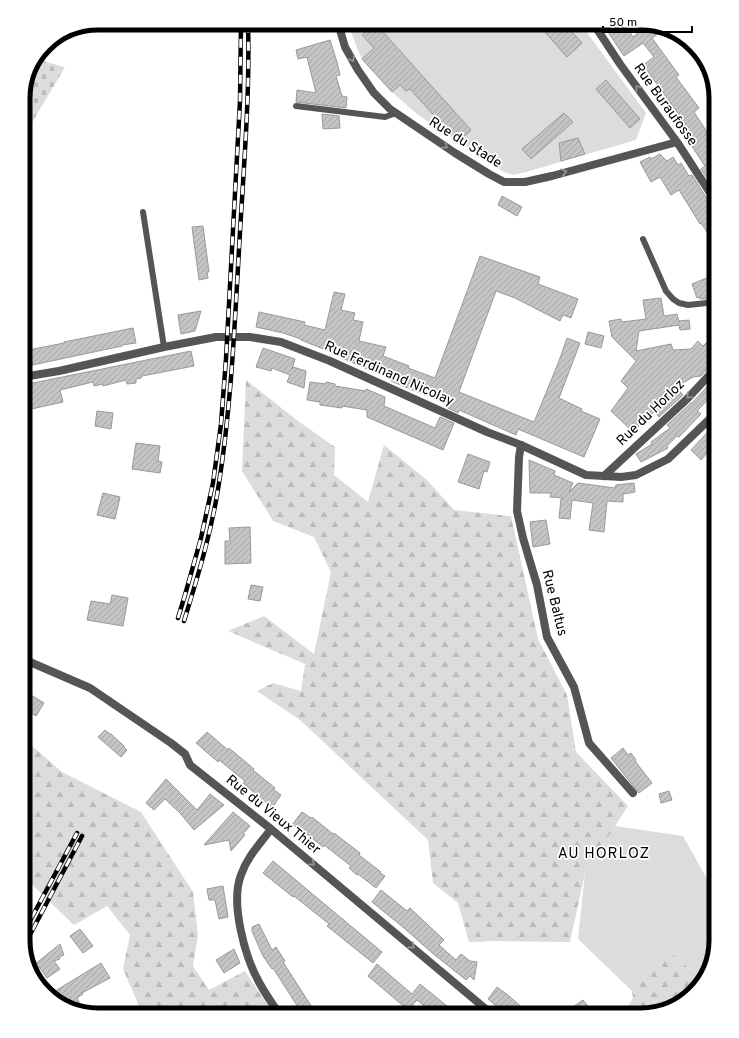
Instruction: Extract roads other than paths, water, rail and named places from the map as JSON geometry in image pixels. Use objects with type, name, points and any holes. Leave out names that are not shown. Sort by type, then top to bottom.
[{"type":"street","name":"Rue du Stade","points":[[340,30],[345,47],[358,70],[374,93],[390,109],[455,153],[504,182],[525,182],[552,176],[677,142]]},
{"type":"street","name":"Rue Buraufosse","points":[[598,30],[620,64],[677,142],[709,191]]},
{"type":"street","name":"Rue Ferdinand Nicolay","points":[[30,376],[216,337],[250,337],[281,342],[330,361],[586,475],[621,477],[636,475],[668,459],[709,420]]},
{"type":"street","name":"Rue du Horloz","points":[[604,476],[687,399],[709,375]]},
{"type":"street","name":"Rue Baltus","points":[[521,445],[519,457],[517,511],[523,538],[537,584],[547,637],[574,687],[589,743],[633,793]]},
{"type":"street","name":"Rue du Vieux Thier","points":[[30,662],[90,688],[185,754],[190,765],[272,829],[485,1008]]},
{"type":"street","points":[[272,829],[249,858],[241,874],[237,887],[237,897],[239,921],[247,956],[259,983],[275,1008]]},
{"type":"lane","points":[[296,106],[385,117],[396,113]]},
{"type":"lane","points":[[143,212],[164,347]]},
{"type":"lane","points":[[643,239],[666,291],[673,299],[679,303],[688,305],[709,303]]},
{"type":"railway","points":[[178,618],[201,538],[213,483],[221,424],[240,101],[241,30]]},
{"type":"railway","points":[[184,621],[213,518],[227,421],[235,326],[246,128],[248,30]]},
{"type":"railway","points":[[30,921],[77,833]]},
{"type":"railway","points":[[30,935],[82,836]]},
{"type":"district","name":"AU HORLOZ","points":[[604,854]]}]
